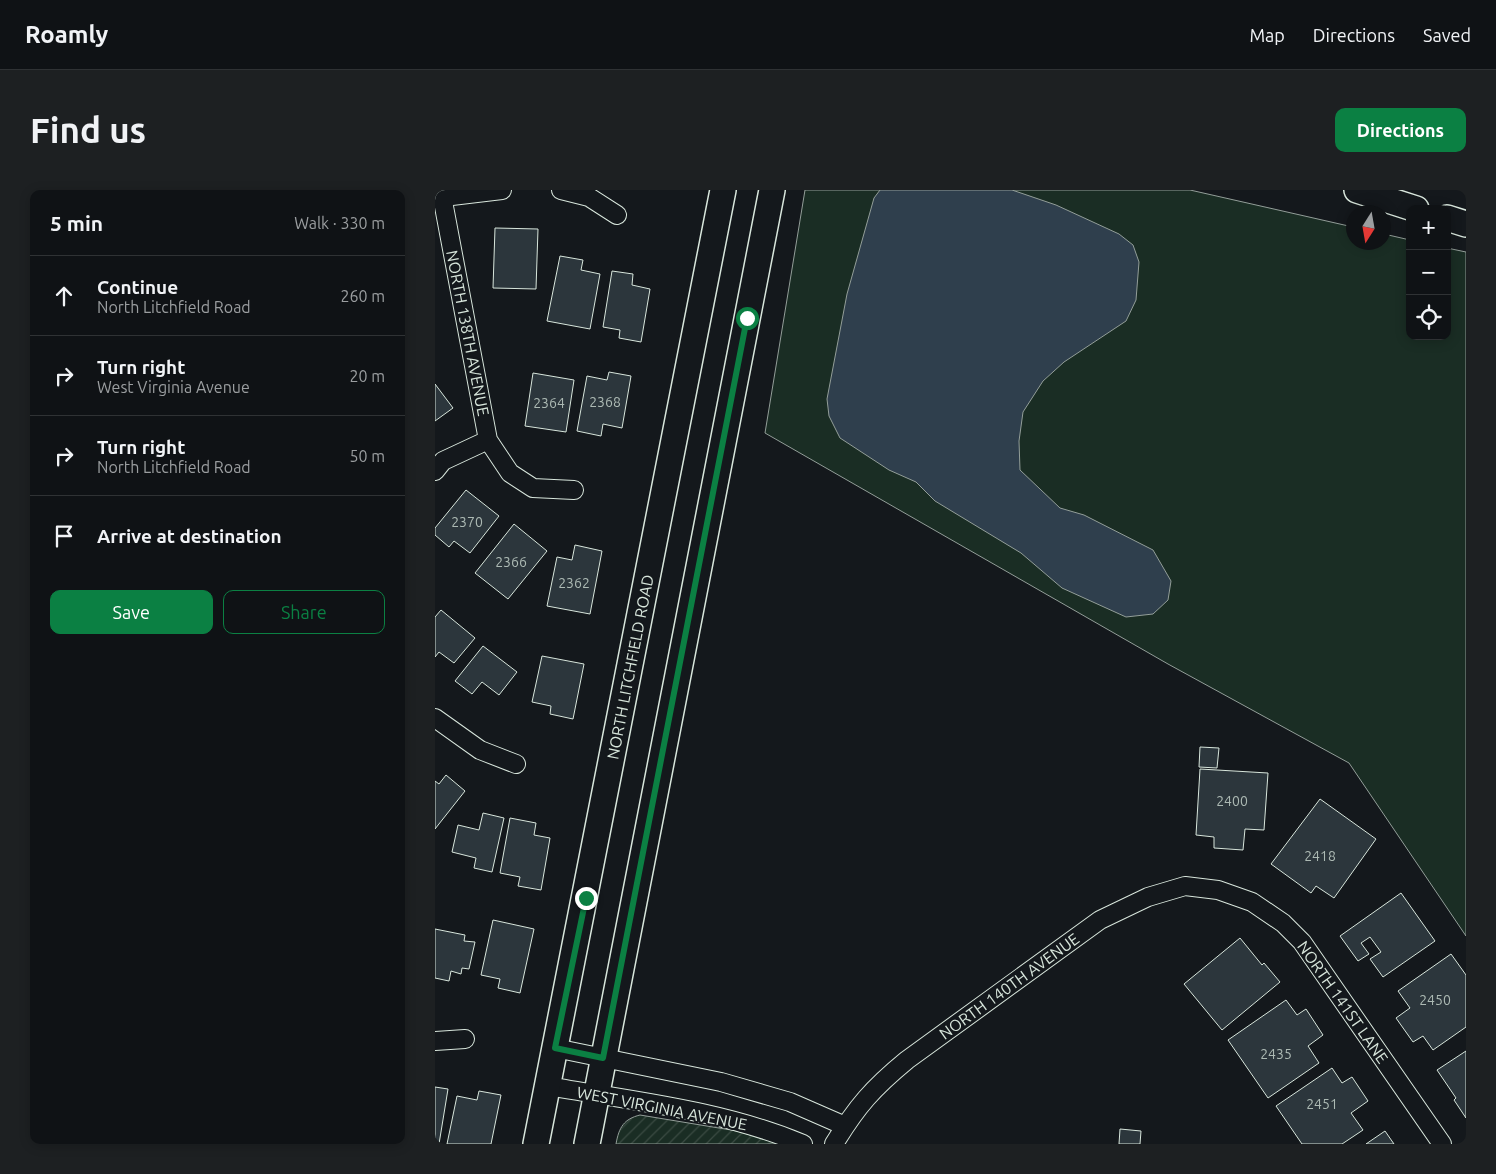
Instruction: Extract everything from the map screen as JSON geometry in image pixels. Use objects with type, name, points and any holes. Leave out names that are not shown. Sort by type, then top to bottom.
[{"type":"main road","name":"NORTH LITCHFIELD ROAD","points":[[536,1144],[723,190]]},
{"type":"main road","points":[[587,1144],[772,190]]},
{"type":"main road","points":[[1357,190],[1406,206]]},
{"type":"main road","points":[[1451,219],[1466,224]]},
{"type":"street","points":[[439,197],[503,190]]},
{"type":"street","points":[[561,190],[589,197],[617,215]]},
{"type":"street","name":"NORTH 138TH AVENUE","points":[[439,197],[488,440],[510,473],[533,488],[574,490]]},
{"type":"street","points":[[435,471],[443,461],[488,440]]},
{"type":"street","points":[[435,718],[479,750],[516,764]]},
{"type":"street","name":"NORTH 140TH AVENUE","points":[[834,1144],[860,1104],[881,1081],[907,1060],[1100,920],[1148,897],[1185,886],[1218,890]]},
{"type":"street","name":"NORTH 141ST LANE","points":[[1218,890],[1252,902],[1283,924],[1302,942],[1442,1144]]},
{"type":"street","points":[[435,1040],[465,1040]]},
{"type":"street","name":"WEST VIRGINIA AVENUE","points":[[555,1048],[738,1087],[790,1102],[845,1126]]},
{"type":"street","name":"WEST VIRGINIA AVENUE","points":[[548,1086],[714,1116],[781,1134],[803,1144]]},
{"type":"green space","points":[[805,190],[1190,190],[1346,225],[1346,250],[1391,250],[1391,236],[1406,239],[1406,340],[1451,340],[1451,249],[1466,252],[1466,936],[1349,763],[1168,664],[765,433]]},
{"type":"green space","points":[[640,1115],[737,1131],[780,1144],[616,1144],[621,1128],[626,1121]]},
{"type":"water","points":[[880,190],[1012,190],[1056,205],[1119,234],[1133,245],[1139,262],[1136,300],[1126,321],[1064,362],[1043,381],[1023,412],[1019,441],[1020,470],[1060,508],[1084,515],[1153,550],[1171,581],[1168,600],[1153,614],[1126,617],[1062,588],[1021,553],[935,501],[916,482],[889,470],[840,438],[829,416],[827,399],[847,294],[874,198]]},
{"type":"building","points":[[495,228],[538,229],[536,289],[493,288]]},
{"type":"building","points":[[560,256],[583,260],[581,270],[600,274],[590,329],[547,321]]},
{"type":"building","points":[[612,271],[633,274],[632,285],[650,289],[641,342],[619,338],[620,330],[603,327]]},
{"type":"building","points":[[609,372],[631,376],[622,428],[603,424],[601,436],[577,431],[587,376],[607,380]]},
{"type":"building","points":[[533,373],[574,380],[566,432],[525,426]]},
{"type":"building","points":[[435,384],[453,408],[435,421]]},
{"type":"building","points":[[466,490],[499,516],[470,553],[454,541],[449,547],[435,535],[435,528]]},
{"type":"building","points":[[514,524],[547,551],[508,599],[475,573]]},
{"type":"building","points":[[575,545],[602,551],[590,614],[547,606],[557,557],[572,560]]},
{"type":"building","points":[[441,610],[475,638],[454,663],[439,652],[435,657],[435,617]]},
{"type":"building","points":[[483,646],[517,672],[499,695],[482,682],[472,694],[455,681]]},
{"type":"building","points":[[542,656],[584,664],[573,719],[550,714],[551,706],[532,702]]},
{"type":"building","points":[[1200,747],[1219,748],[1217,768],[1199,767]]},
{"type":"building","points":[[1200,769],[1268,773],[1264,830],[1245,829],[1243,850],[1214,848],[1214,837],[1196,835]]},
{"type":"building","points":[[446,775],[465,791],[435,829],[435,781],[439,784]]},
{"type":"building","points":[[1320,799],[1376,839],[1334,898],[1316,886],[1311,893],[1271,864]]},
{"type":"building","points":[[483,813],[504,818],[492,872],[474,868],[476,858],[452,852],[458,825],[479,830]]},
{"type":"building","points":[[510,818],[536,823],[534,835],[550,838],[541,890],[518,886],[520,877],[500,873]]},
{"type":"building","points":[[1401,893],[1435,941],[1383,977],[1370,959],[1381,952],[1370,937],[1361,943],[1369,954],[1358,961],[1340,936]]},
{"type":"building","points":[[493,920],[534,929],[520,993],[498,988],[500,979],[481,975]]},
{"type":"building","points":[[435,929],[465,935],[464,941],[475,942],[469,969],[462,968],[461,974],[451,971],[449,981],[435,978]]},
{"type":"building","points":[[1240,938],[1262,965],[1264,963],[1280,982],[1222,1030],[1184,984]]},
{"type":"building","points":[[1451,954],[1466,975],[1466,1027],[1433,1050],[1423,1036],[1413,1042],[1396,1018],[1410,1008],[1398,991]]},
{"type":"building","points":[[1286,1000],[1297,1015],[1306,1009],[1323,1035],[1308,1046],[1319,1063],[1268,1098],[1228,1040]]},
{"type":"building","points":[[1466,1051],[1466,1118],[1454,1100],[1456,1098],[1437,1070]]},
{"type":"building","points":[[1332,1068],[1342,1083],[1352,1077],[1368,1101],[1351,1113],[1363,1130],[1342,1144],[1302,1144],[1276,1106]]},
{"type":"building","points":[[435,1087],[448,1089],[439,1144],[435,1144]]},
{"type":"building","points":[[479,1091],[501,1095],[491,1144],[447,1144],[457,1096],[477,1100]]},
{"type":"building","points":[[1120,1129],[1141,1131],[1140,1144],[1119,1144]]},
{"type":"building","points":[[1385,1131],[1394,1144],[1366,1144]]},
{"type":"route","points":[[586,898],[555,1048],[603,1058],[747,318]]}]
